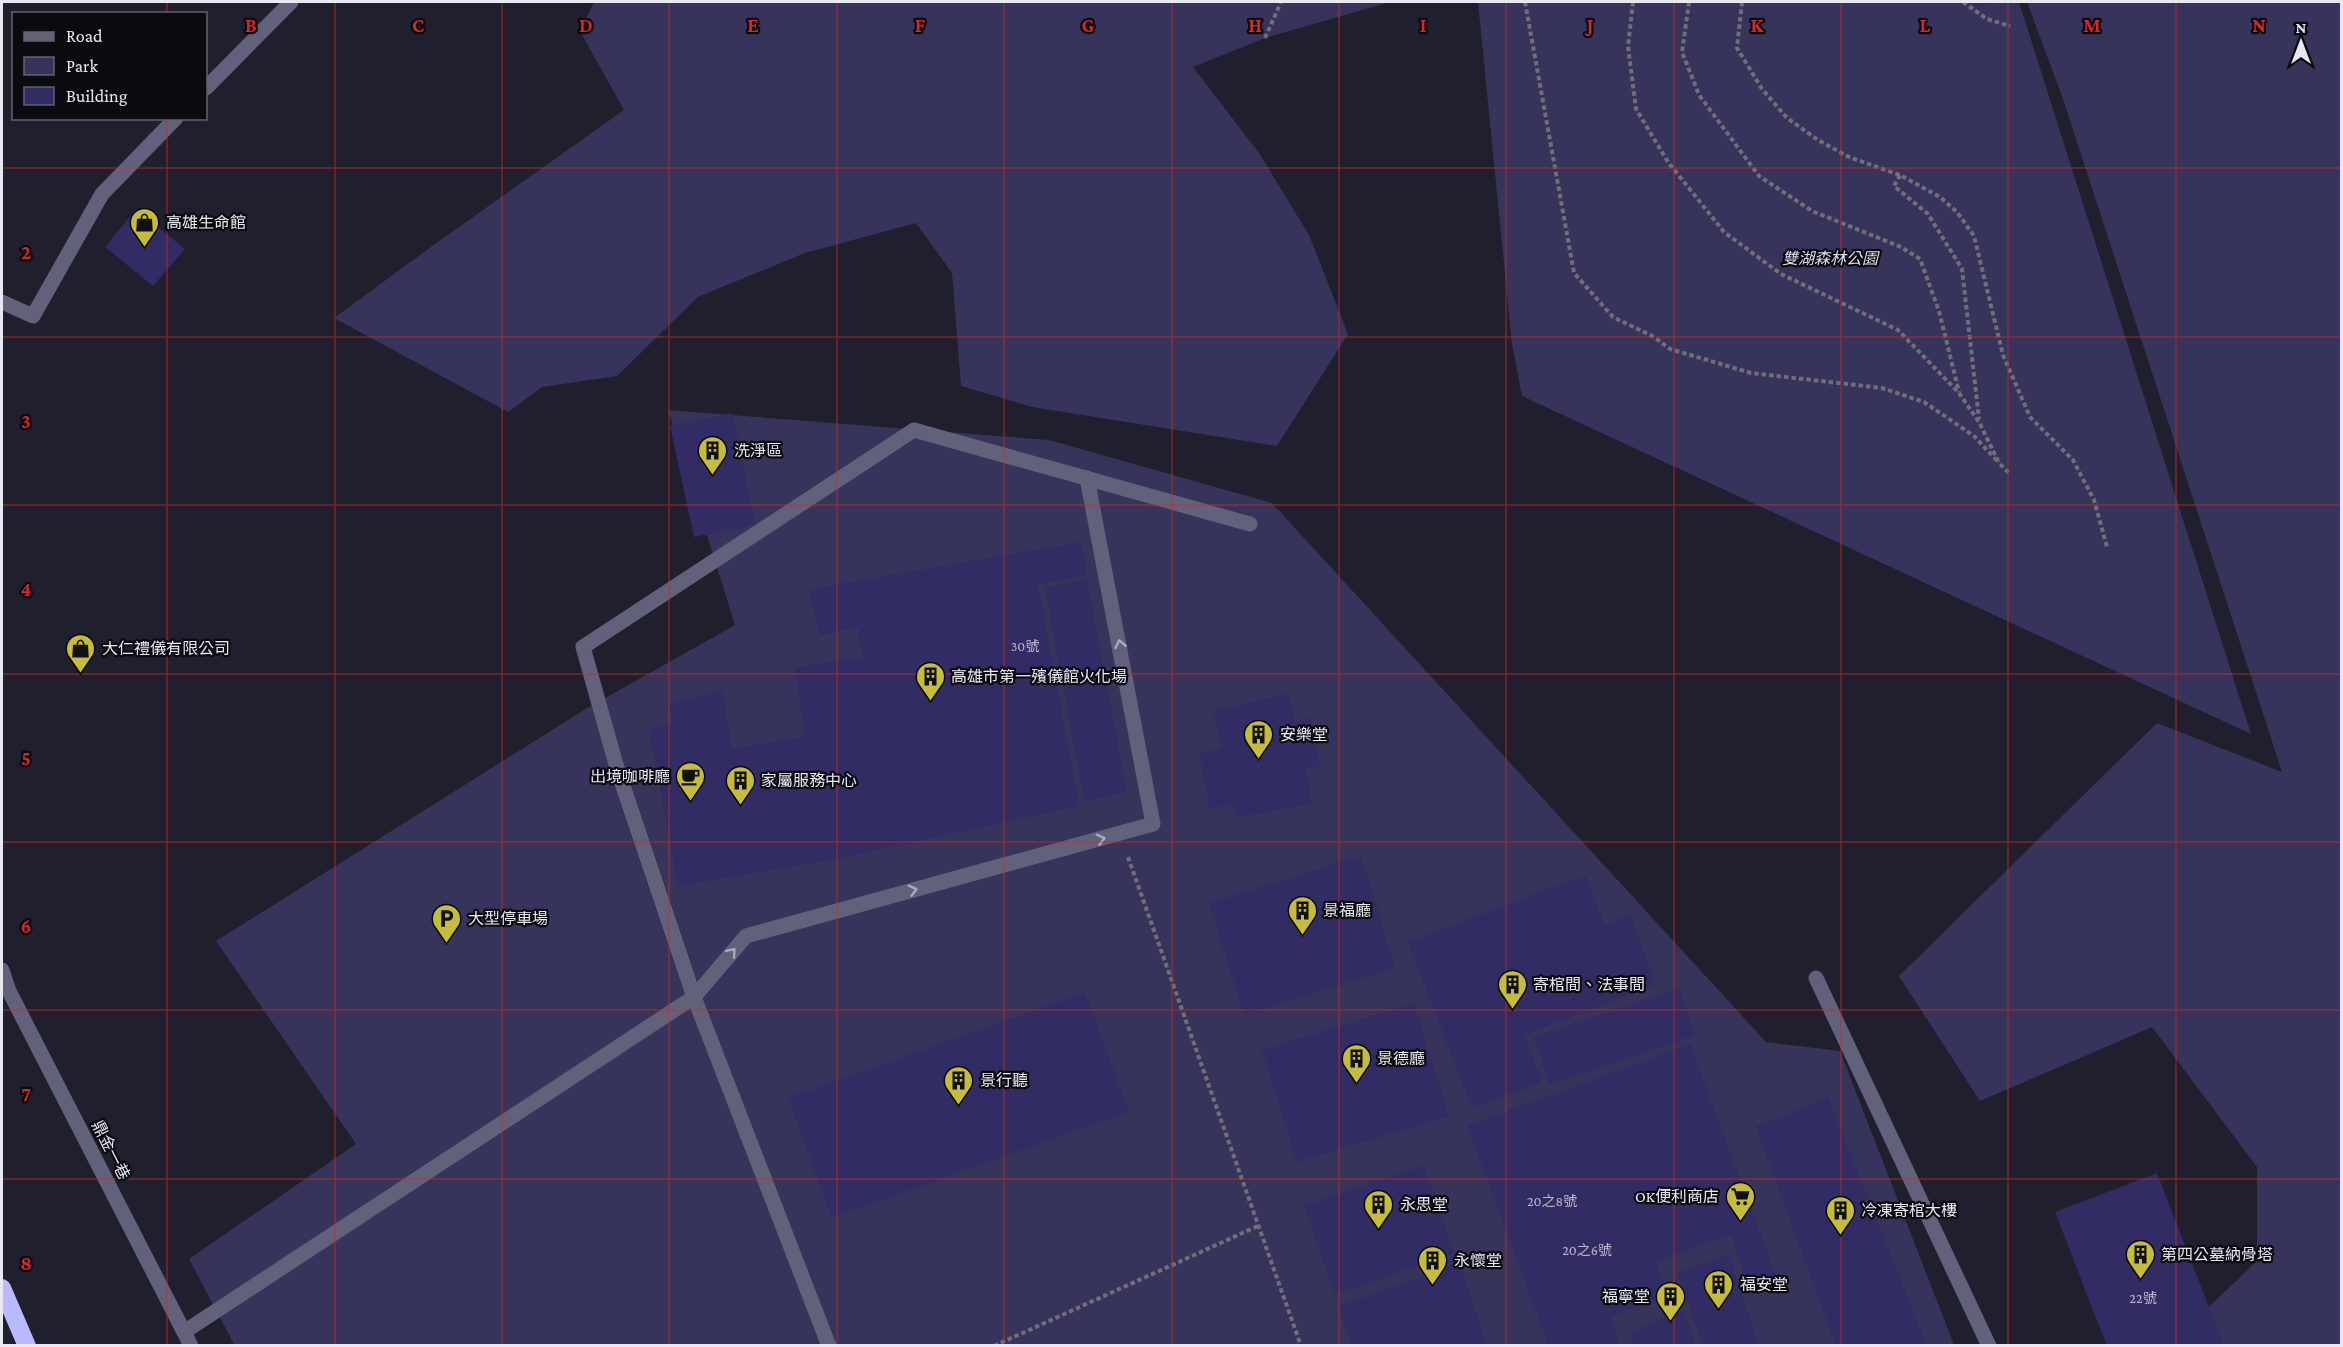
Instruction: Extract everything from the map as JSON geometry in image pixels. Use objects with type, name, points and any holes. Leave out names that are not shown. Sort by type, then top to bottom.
[{"type":"highway","points":[[2,1278],[15,1317]]},
{"type":"highway","points":[[2,1288],[27,1346]]},
{"type":"lane","points":[[207,87],[291,2]]},
{"type":"lane","points":[[2,302],[33,316],[102,194],[174,120]]},
{"type":"lane","points":[[828,1346],[694,997],[617,768],[583,647],[914,430],[1250,524]]},
{"type":"lane","points":[[188,1339],[694,997],[746,936],[1153,824],[1087,478]]},
{"type":"lane","name":"鼎金一巷","points":[[2,970],[9,991],[188,1339]]},
{"type":"lane","points":[[1816,978],[1989,1346]]},
{"type":"path","points":[[1265,38],[1281,2]]},
{"type":"path","points":[[1525,2],[1574,273],[1613,317],[1654,337],[1670,349],[1751,373],[1882,388],[1924,402],[1974,436],[2010,474]]},
{"type":"path","points":[[1633,2],[1628,46],[1636,109],[1668,162],[1724,232],[1781,274],[1898,330],[1959,393],[1979,422],[1999,463]]},
{"type":"path","points":[[1689,2],[1682,52],[1699,95],[1759,176],[1812,211],[1900,247],[1920,260],[1939,311],[1959,393]]},
{"type":"path","points":[[1742,2],[1737,48],[1762,89],[1787,118],[1849,158],[1900,175],[1940,197],[1957,212],[1974,236],[2003,355],[2030,417],[2073,460],[2094,500],[2108,547]]},
{"type":"path","points":[[1963,2],[1987,20],[2010,26]]},
{"type":"path","points":[[1900,175],[1894,186],[1928,214],[1962,269],[1979,422]]},
{"type":"path","points":[[1120,834],[1301,1346]]},
{"type":"path","points":[[994,1346],[1258,1226]]},
{"type":"green space","points":[[594,2],[1390,2],[1265,38],[1193,67],[1259,153],[1309,235],[1348,334],[1277,446],[1032,407],[961,386],[952,273],[916,223],[805,253],[698,297],[617,376],[542,387],[508,412],[334,318],[624,110],[580,31]]},
{"type":"green space","name":"雙湖森林公園","points":[[1478,2],[2019,2],[2251,734],[1522,396],[1512,344]]},
{"type":"green space","points":[[2027,2],[2341,2],[2341,1345],[2169,1345],[2257,1261],[2257,1167],[2152,1027],[1980,1101],[1899,976],[2157,723],[2282,772],[2063,99]]},
{"type":"green space","points":[[668,410],[1049,440],[1272,503],[1766,1042],[1840,1051],[1954,1345],[235,1346],[189,1259],[356,1144],[216,941],[584,710],[735,625]]},
{"type":"building","points":[[1971,2],[1987,2],[1984,7],[1979,8]]},
{"type":"building","name":"高雄生命館","points":[[136,209],[185,249],[153,286],[105,247]]},
{"type":"building","name":"洗淨區","points":[[732,413],[755,524],[694,537],[670,426]]},
{"type":"building","name":"高雄市第一殯儀館火化場","points":[[1081,542],[1087,575],[1038,584],[1079,806],[825,861],[678,886],[649,730],[673,724],[669,703],[722,690],[732,749],[805,736],[795,667],[862,658],[858,627],[820,635],[809,589]]},
{"type":"building","points":[[1087,580],[1127,792],[1084,801],[1045,587]]},
{"type":"building","name":"安樂堂","points":[[1289,694],[1295,722],[1310,718],[1320,766],[1305,769],[1312,803],[1237,818],[1233,804],[1210,809],[1199,754],[1222,749],[1214,710]]},
{"type":"building","name":"景福廳","points":[[1361,856],[1395,968],[1244,1015],[1209,903]]},
{"type":"building","name":"寄棺間、法事間","points":[[1585,875],[1605,925],[1630,915],[1656,984],[1524,1035],[1542,1082],[1472,1108],[1408,942]]},
{"type":"building","points":[[1679,988],[1695,1035],[1550,1085],[1534,1037]]},
{"type":"building","name":"景行聽","points":[[1085,992],[1129,1112],[832,1218],[788,1098]]},
{"type":"building","name":"景德廳","points":[[1414,1003],[1449,1116],[1297,1162],[1262,1050]]},
{"type":"building","points":[[1690,1044],[1779,1284],[1752,1294],[1730,1234],[1656,1262],[1668,1295],[1610,1317],[1620,1346],[1549,1346],[1467,1126]]},
{"type":"building","name":"冷凍寄棺大樓","points":[[1828,1097],[1927,1346],[1836,1346],[1756,1127]]},
{"type":"building","name":"永思堂","points":[[1424,1165],[1454,1253],[1335,1295],[1304,1206]]},
{"type":"building","name":"第四公墓納骨塔","points":[[2157,1173],[2224,1346],[2107,1346],[2055,1212]]},
{"type":"building","name":"福安堂","points":[[1729,1254],[1759,1346],[1703,1346],[1677,1272]]},
{"type":"building","name":"永懷堂","points":[[1460,1264],[1487,1346],[1352,1346],[1338,1306]]},
{"type":"building","name":"福寧堂","points":[[1682,1310],[1696,1346],[1635,1346],[1630,1332]]},
{"type":"place","name":"高雄生命館","points":[[145,248]]},
{"type":"place","name":"洗淨區","points":[[713,476]]},
{"type":"place","name":"大仁禮儀有限公司","points":[[81,674]]},
{"type":"place","name":"高雄市第一殯儀館火化場","points":[[930,702]]},
{"type":"place","name":"安樂堂","points":[[1259,760]]},
{"type":"place","name":"出境咖啡廳","points":[[691,802]]},
{"type":"place","name":"家屬服務中心","points":[[740,806]]},
{"type":"place","name":"景福廳","points":[[1302,936]]},
{"type":"place","name":"大型停車場","points":[[447,944]]},
{"type":"place","name":"寄棺間、法事間","points":[[1512,1010]]},
{"type":"place","name":"景德廳","points":[[1356,1084]]},
{"type":"place","name":"景行聽","points":[[959,1106]]},
{"type":"place","name":"OK便利商店","points":[[1740,1222]]},
{"type":"place","name":"永思堂","points":[[1379,1230]]},
{"type":"place","name":"冷凍寄棺大樓","points":[[1840,1236]]},
{"type":"place","name":"第四公墓納骨塔","points":[[2140,1280]]},
{"type":"place","name":"永懷堂","points":[[1433,1286]]},
{"type":"place","name":"福安堂","points":[[1719,1310]]},
{"type":"place","name":"福寧堂","points":[[1671,1322]]}]
